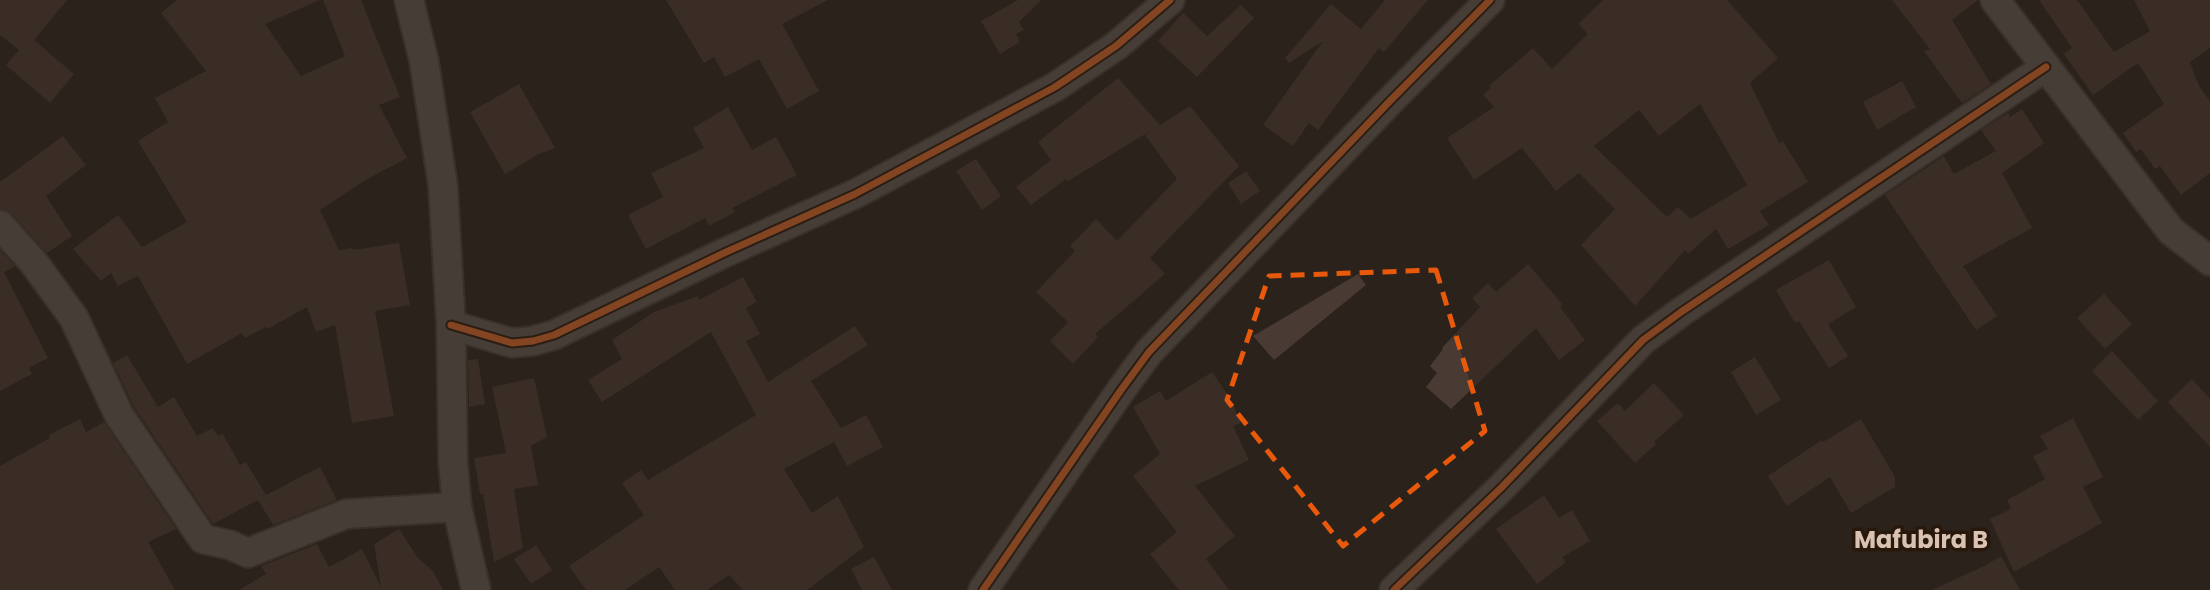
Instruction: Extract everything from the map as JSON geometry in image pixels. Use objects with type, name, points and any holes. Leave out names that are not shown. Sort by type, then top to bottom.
[{"type":"street","points":[[409,0],[424,61],[443,186],[451,326],[453,461],[457,507],[476,590]]},
{"type":"street","points":[[451,326],[512,342],[533,341],[554,335],[724,253],[855,194],[1055,87],[1116,46],[1170,0]]},
{"type":"street","points":[[982,590],[1149,352],[1490,0]]},
{"type":"street","points":[[1995,0],[2171,231],[2210,261]]},
{"type":"street","points":[[1394,590],[1501,488],[1643,340],[2046,67]]},
{"type":"street","points":[[0,225],[34,262],[74,318],[118,415],[202,538],[248,553],[346,514],[457,507]]},
{"type":"highlighted area","points":[[1436,270],[1485,431],[1343,546],[1227,400],[1269,276]]},
{"type":"building","points":[[0,0],[67,0],[34,40],[74,74],[50,103],[6,65],[19,50],[0,35]]},
{"type":"building","points":[[177,0],[320,0],[265,24],[301,76],[345,56],[323,0],[361,0],[400,97],[379,105],[407,158],[364,181],[320,210],[339,250],[399,243],[410,305],[375,311],[394,416],[352,423],[335,325],[316,332],[307,307],[268,329],[266,327],[245,338],[242,333],[187,364],[138,276],[118,286],[111,273],[101,281],[73,249],[118,215],[142,247],[187,222],[138,141],[168,122],[155,98],[206,71],[161,13]]},
{"type":"building","points":[[666,0],[828,0],[782,24],[819,91],[787,109],[759,59],[725,77],[714,57],[704,63]]},
{"type":"building","points":[[1018,0],[1041,0],[1019,22],[1024,30],[1016,34],[1020,42],[1000,54],[981,21]]},
{"type":"building","points":[[1385,0],[1428,0],[1384,52],[1379,48],[1318,130],[1309,123],[1293,146],[1263,125],[1323,41],[1289,63],[1285,58],[1331,4],[1361,29]]},
{"type":"building","points":[[1603,0],[1727,0],[1778,58],[1750,83],[1779,143],[1783,141],[1808,182],[1760,211],[1769,225],[1728,249],[1716,229],[1688,254],[1685,250],[1635,306],[1581,245],[1615,209],[1579,173],[1556,191],[1522,148],[1474,180],[1447,138],[1494,107],[1483,95],[1491,88],[1489,86],[1533,48],[1552,69],[1588,34],[1578,24]],"holes":[[[1700,104],[1747,185],[1691,219],[1678,207],[1667,217],[1594,146],[1639,110],[1659,136]]]},
{"type":"building","points":[[1892,0],[1978,0],[1952,20],[1991,84],[1962,103],[1924,51],[1930,49]]},
{"type":"building","points":[[2039,0],[2077,0],[2114,52],[2150,31],[2134,0],[2210,0],[2210,48],[2190,62],[2199,86],[2210,101],[2210,173],[2181,195],[2160,166],[2155,169],[2141,149],[2136,152],[2123,133],[2164,104],[2138,63],[2093,95],[2064,54],[2072,48]]},
{"type":"building","points":[[1241,5],[1254,18],[1197,77],[1158,41],[1183,13],[1207,36]]},
{"type":"building","points":[[1118,78],[1160,125],[1190,106],[1239,166],[1150,258],[1165,274],[1095,334],[1098,337],[1073,364],[1050,341],[1068,322],[1036,292],[1075,251],[1070,246],[1096,219],[1117,241],[1177,179],[1145,135],[1152,130],[1068,181],[1066,179],[1031,205],[1016,187],[1051,160],[1038,142]]},
{"type":"building","points":[[1902,81],[1916,107],[1877,130],[1863,102]]},
{"type":"building","points":[[519,84],[555,148],[505,174],[470,112]]},
{"type":"building","points":[[728,107],[752,150],[776,137],[797,175],[732,208],[735,212],[709,226],[705,218],[646,249],[628,215],[663,197],[651,173],[704,148],[693,128]]},
{"type":"building","points":[[2022,109],[2044,143],[2002,173],[2032,228],[1963,266],[1997,316],[1976,330],[1885,195],[1944,156],[1954,174],[1996,151],[1981,130],[2008,113],[2010,117]]},
{"type":"building","points":[[63,136],[86,165],[46,196],[72,236],[47,253],[12,214],[0,209],[0,182]]},
{"type":"building","points":[[976,159],[1001,196],[982,210],[956,171]]},
{"type":"building","points":[[1246,171],[1260,191],[1241,204],[1228,183]]},
{"type":"building","points":[[0,250],[15,266],[4,272],[48,358],[29,368],[32,374],[0,391]]},
{"type":"building","points":[[1829,260],[1856,307],[1828,324],[1848,356],[1829,368],[1799,321],[1795,323],[1776,290]]},
{"type":"building","points":[[1528,264],[1563,305],[1560,307],[1585,340],[1559,360],[1536,328],[1451,409],[1426,387],[1437,373],[1430,366],[1442,348],[1480,307],[1472,298],[1488,283],[1496,292]]},
{"type":"building","points":[[1358,274],[1366,285],[1274,360],[1253,336]]},
{"type":"building","points":[[743,277],[757,302],[746,308],[760,334],[746,341],[768,382],[855,326],[868,345],[811,381],[841,428],[866,415],[883,447],[847,466],[834,442],[784,469],[812,513],[838,496],[864,547],[807,590],[743,590],[729,575],[707,590],[675,590],[659,567],[625,590],[586,590],[569,566],[644,515],[622,483],[641,470],[648,480],[756,415],[711,332],[602,402],[588,380],[622,359],[612,340],[654,312],[698,296],[699,300]]},
{"type":"building","points":[[2104,294],[2132,324],[2105,349],[2077,318]]},
{"type":"building","points":[[2112,351],[2158,401],[2138,420],[2092,371]]},
{"type":"building","points":[[127,355],[158,407],[174,397],[197,436],[213,428],[218,436],[223,434],[240,465],[246,462],[266,495],[320,467],[337,500],[273,525],[258,500],[213,524],[134,407],[113,363]]},
{"type":"building","points":[[1755,357],[1781,400],[1756,415],[1731,372]]},
{"type":"building","points":[[478,359],[485,404],[469,407],[468,360]]},
{"type":"building","points":[[1212,372],[1228,395],[1241,423],[1233,426],[1249,460],[1195,486],[1235,536],[1206,559],[1229,590],[1179,590],[1150,554],[1177,532],[1133,476],[1160,454],[1133,407],[1160,391],[1166,401]]},
{"type":"building","points":[[534,378],[547,437],[531,446],[538,485],[514,489],[523,548],[494,562],[474,458],[506,453],[492,387]]},
{"type":"building","points":[[2192,379],[2210,399],[2210,447],[2168,402]]},
{"type":"building","points":[[1654,383],[1684,415],[1635,463],[1597,421],[1618,403],[1625,411]]},
{"type":"building","points":[[2073,418],[2103,477],[2083,487],[2102,523],[2014,572],[1990,519],[2011,509],[2007,500],[2045,479],[2033,456],[2048,449],[2040,436]]},
{"type":"building","points":[[80,419],[86,432],[104,422],[176,529],[148,542],[175,590],[0,590],[0,466]]},
{"type":"building","points":[[1861,419],[1895,477],[1895,487],[1851,513],[1830,477],[1787,506],[1768,476],[1822,440],[1823,442]]},
{"type":"building","points":[[1544,495],[1559,518],[1572,510],[1590,541],[1562,557],[1566,562],[1537,584],[1496,529]]},
{"type":"building","points":[[399,529],[418,558],[433,571],[443,590],[239,590],[266,574],[261,566],[317,544],[329,567],[362,549],[381,587],[374,544]]},
{"type":"building","points":[[536,545],[552,570],[531,584],[514,559]]},
{"type":"building","points":[[2001,556],[2020,590],[1932,590],[1984,566]]},
{"type":"building","points":[[874,557],[892,590],[862,590],[851,569]]},
{"type":"cycle path","points":[[451,325],[512,343],[554,335],[724,253],[855,194],[1055,87],[1116,46],[1170,0]]},
{"type":"cycle path","points":[[983,590],[1149,352],[1490,0]]},
{"type":"cycle path","points":[[1394,590],[1501,488],[1643,340],[2046,67]]},
{"type":"district","name":"Mafubira B","points":[[1921,539]]}]
